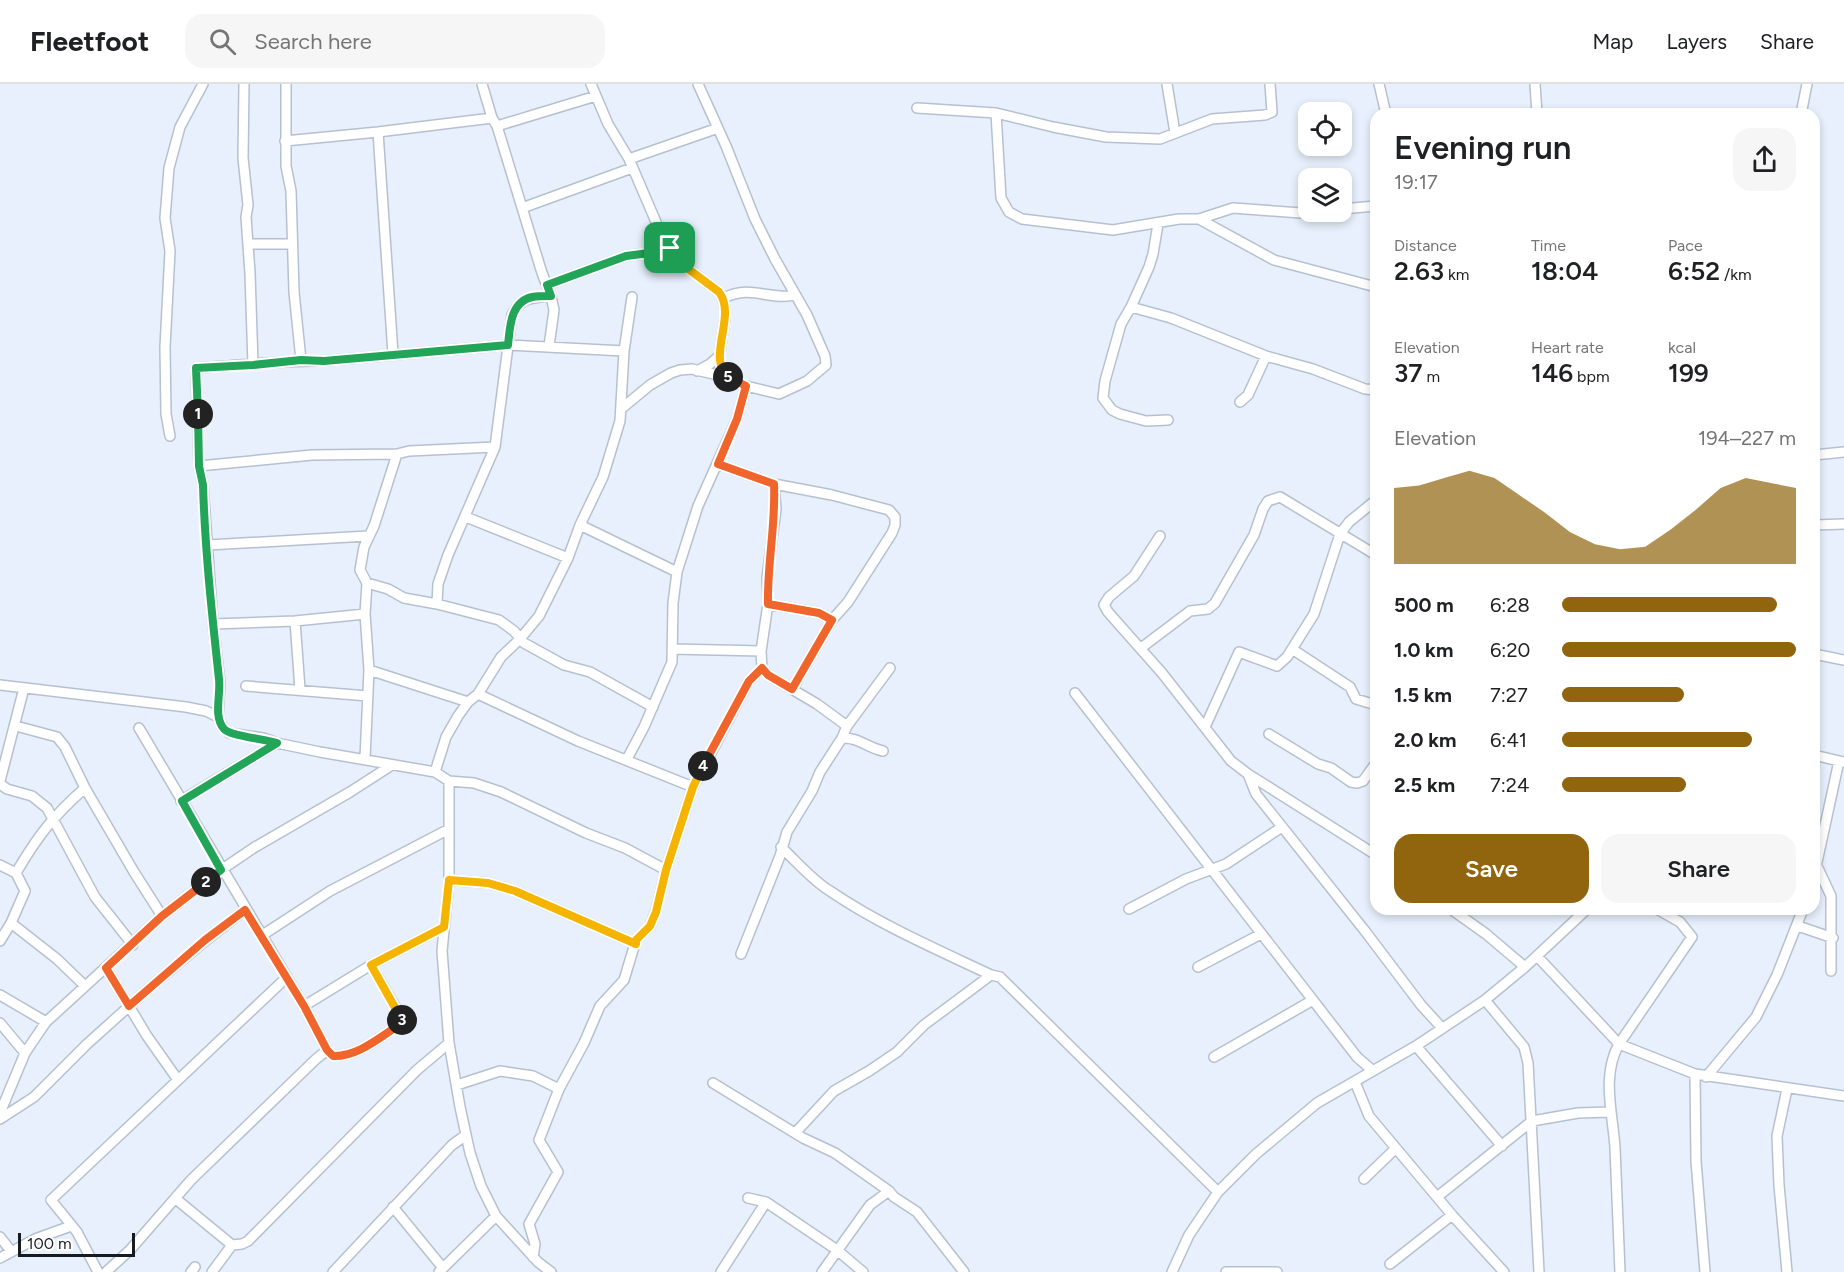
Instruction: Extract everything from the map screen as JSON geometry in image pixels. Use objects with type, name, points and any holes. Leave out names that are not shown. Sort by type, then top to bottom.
[{"type":"street","points":[[170,436],[166,414],[165,347],[170,251],[165,218],[169,168],[180,127],[202,84]]},
{"type":"street","points":[[244,84],[242,136],[248,205],[246,218],[253,365]]},
{"type":"street","points":[[286,84],[286,166],[291,191],[294,292],[301,360]]},
{"type":"street","points":[[482,84],[551,296],[554,310],[549,346]]},
{"type":"street","points":[[591,84],[608,124],[631,163],[653,212],[658,229],[683,265],[719,292],[723,298],[724,332],[720,362],[728,378]]},
{"type":"street","points":[[621,410],[650,385],[680,370],[697,370],[779,394],[807,381],[826,365],[825,356],[755,219],[698,84]]},
{"type":"street","points":[[1167,84],[1174,133]]},
{"type":"street","points":[[917,108],[996,113],[1106,137],[1161,139],[1212,119],[1265,115],[1272,112],[1270,84]]},
{"type":"street","points":[[1379,84],[1385,108]]},
{"type":"street","points":[[1535,84],[1537,108]]},
{"type":"street","points":[[1802,108],[1807,84]]},
{"type":"street","points":[[285,141],[495,122],[596,96]]},
{"type":"street","points":[[996,113],[1001,198],[1009,212],[1022,219],[1113,230],[1179,219],[1199,219],[1233,208],[1298,213]]},
{"type":"street","points":[[522,208],[718,128]]},
{"type":"street","points":[[378,132],[393,354]]},
{"type":"street","points":[[1352,208],[1370,207]]},
{"type":"street","points":[[1199,219],[1274,260],[1370,284]]},
{"type":"street","points":[[1158,224],[1153,254],[1131,308],[1121,324],[1105,381],[1103,398],[1112,410],[1120,414],[1146,421],[1168,420]]},
{"type":"street","points":[[547,285],[626,256],[657,252],[667,243]]},
{"type":"street","points":[[248,244],[292,244]]},
{"type":"street","points":[[723,298],[735,292],[747,291],[779,297],[795,295]]},
{"type":"street","points":[[437,604],[438,584],[444,567],[495,447],[512,315],[530,297],[551,296]]},
{"type":"street","points":[[435,772],[446,737],[468,702],[478,694],[501,657],[539,616],[568,558],[608,463],[620,421],[624,351],[632,297]]},
{"type":"street","points":[[1131,308],[1171,318],[1266,356],[1370,389]]},
{"type":"street","points":[[624,351],[508,345],[324,361],[301,360],[196,368],[199,466],[203,485],[213,624],[220,683],[218,717],[223,728],[229,733],[435,772],[449,780],[474,783],[501,792],[586,833],[625,848],[666,870]]},
{"type":"street","points":[[697,370],[710,364],[720,355]]},
{"type":"street","points":[[1240,402],[1248,395],[1266,356]]},
{"type":"street","points":[[627,759],[672,662],[673,603],[677,572],[698,506],[737,419],[746,386]]},
{"type":"street","points":[[199,466],[312,455],[397,454],[409,451],[495,447]]},
{"type":"street","points":[[1820,454],[1844,452]]},
{"type":"street","points":[[365,758],[369,720],[369,670],[365,614],[367,583],[360,570],[368,536],[374,526],[397,454]]},
{"type":"street","points":[[718,464],[774,484],[832,495],[889,510],[895,517],[892,533],[848,602],[832,620],[792,689]]},
{"type":"street","points":[[774,484],[776,509],[767,578],[768,604],[761,651],[762,668],[768,675],[817,704],[847,726]]},
{"type":"street","points":[[1141,648],[1190,611],[1208,609],[1215,603],[1254,535],[1268,501],[1280,497],[1370,552]]},
{"type":"street","points":[[1205,727],[1239,652],[1277,666],[1292,649],[1314,614],[1340,534],[1370,505]]},
{"type":"street","points":[[466,517],[568,558]]},
{"type":"street","points":[[1820,525],[1844,524]]},
{"type":"street","points":[[580,525],[677,572]]},
{"type":"street","points":[[208,544],[368,536]]},
{"type":"street","points":[[1160,536],[1134,576],[1109,597],[1104,605],[1108,612],[1141,648],[1231,761],[1370,851]]},
{"type":"street","points":[[367,583],[388,589],[404,598],[499,620],[514,631],[524,643],[564,665],[590,672],[653,707]]},
{"type":"street","points":[[768,604],[819,613],[832,620]]},
{"type":"street","points":[[213,624],[295,621],[365,614]]},
{"type":"street","points":[[295,621],[300,689]]},
{"type":"street","points":[[672,649],[761,651]]},
{"type":"street","points":[[1292,649],[1350,687],[1356,699],[1370,703]]},
{"type":"street","points":[[1820,655],[1844,660]]},
{"type":"street","points":[[533,1257],[535,1244],[529,1224],[558,1172],[539,1140],[559,1089],[584,1043],[600,1006],[624,980],[636,940],[650,926],[693,787],[749,681],[762,668]]},
{"type":"street","points":[[741,954],[787,832],[847,726],[890,668]]},
{"type":"street","points":[[369,670],[468,702]]},
{"type":"street","points":[[0,685],[186,707],[206,711],[218,717]]},
{"type":"street","points":[[246,686],[368,696]]},
{"type":"street","points":[[24,688],[0,783],[7,789],[32,796],[40,801],[53,817],[94,897],[132,945]]},
{"type":"street","points":[[1075,693],[1357,1057],[1373,1071]]},
{"type":"street","points":[[478,694],[578,741],[693,787]]},
{"type":"street","points":[[16,726],[57,737],[65,747],[85,788],[162,916]]},
{"type":"street","points":[[139,728],[221,870],[304,1006],[327,1050],[333,1056],[353,1053],[404,1022],[371,965]]},
{"type":"street","points":[[1269,734],[1318,764],[1331,768],[1351,782],[1363,781],[1370,771]]},
{"type":"street","points":[[842,738],[857,738],[863,744],[883,751]]},
{"type":"street","points":[[182,801],[277,743]]},
{"type":"street","points":[[1820,756],[1842,762],[1820,845]]},
{"type":"street","points":[[0,1113],[25,1053],[46,1022],[162,916],[255,847],[392,765]]},
{"type":"street","points":[[1248,774],[1256,794],[1421,1005],[1442,1028]]},
{"type":"street","points":[[449,780],[449,880],[442,951],[449,1043],[466,1136],[481,1186],[496,1216],[533,1257],[551,1272]]},
{"type":"street","points":[[16,873],[31,846],[53,817],[85,788]]},
{"type":"street","points":[[1129,909],[1186,879],[1226,864],[1282,827]]},
{"type":"street","points":[[261,936],[330,891],[449,829]]},
{"type":"street","points":[[781,847],[828,890],[913,940],[930,945],[991,975],[1000,977],[1218,1192]]},
{"type":"street","points":[[0,865],[16,873],[26,891],[0,941]]},
{"type":"street","points":[[1820,879],[1831,896],[1832,971]]},
{"type":"street","points":[[449,880],[488,883],[515,891],[636,944]]},
{"type":"street","points":[[0,1119],[34,1096],[129,1006],[205,940],[245,910]]},
{"type":"street","points":[[1459,915],[1525,967]]},
{"type":"street","points":[[1172,1272],[1189,1235],[1218,1192],[1256,1154],[1317,1103],[1416,1046],[1485,1000],[1538,956],[1581,915]]},
{"type":"street","points":[[1620,1272],[1615,1146],[1610,1112],[1612,1060],[1619,1044],[1692,937],[1685,927],[1669,915]]},
{"type":"street","points":[[1707,1077],[1756,1017],[1777,975],[1801,915]]},
{"type":"street","points":[[11,923],[57,959],[86,986]]},
{"type":"street","points":[[1798,926],[1833,938]]},
{"type":"street","points":[[304,1006],[371,965],[444,927]]},
{"type":"street","points":[[1198,967],[1261,934]]},
{"type":"street","points":[[1538,956],[1619,1044],[1707,1077],[1844,1096]]},
{"type":"street","points":[[106,968],[178,1080]]},
{"type":"street","points":[[796,1132],[834,1091],[897,1052],[924,1025],[991,975]]},
{"type":"street","points":[[98,1272],[81,1239],[51,1200],[286,978]]},
{"type":"street","points":[[0,995],[46,1022]]},
{"type":"street","points":[[1214,1057],[1313,1000]]},
{"type":"street","points":[[1485,1000],[1524,1047],[1528,1063],[1539,1272]]},
{"type":"street","points":[[0,1023],[25,1053]]},
{"type":"street","points":[[176,1199],[232,1245],[248,1241],[417,1070],[449,1043]]},
{"type":"street","points":[[1416,1046],[1503,1146]]},
{"type":"street","points":[[106,1272],[130,1250],[191,1180],[295,1078],[327,1050]]},
{"type":"street","points":[[457,1086],[500,1071],[533,1076],[559,1089]]},
{"type":"street","points":[[1695,1074],[1695,1161],[1705,1272]]},
{"type":"street","points":[[1355,1082],[1369,1116],[1503,1272]]},
{"type":"street","points":[[713,1083],[803,1138],[835,1153],[917,1212],[964,1272]]},
{"type":"street","points":[[1787,1089],[1777,1136],[1787,1272]]},
{"type":"street","points":[[1437,1197],[1532,1121],[1578,1113],[1610,1112]]},
{"type":"street","points":[[336,1271],[452,1145],[466,1136]]},
{"type":"street","points":[[1364,1179],[1395,1149]]},
{"type":"street","points":[[822,1272],[870,1205],[889,1191]]},
{"type":"street","points":[[748,1198],[766,1202],[837,1251],[863,1272]]},
{"type":"street","points":[[721,1272],[766,1202]]},
{"type":"street","points":[[393,1207],[441,1270],[496,1216]]},
{"type":"street","points":[[1390,1264],[1452,1215]]},
{"type":"street","points":[[0,1258],[11,1251],[71,1226]]},
{"type":"street","points":[[0,1237],[11,1251]]},
{"type":"street","points":[[212,1272],[232,1245]]},
{"type":"street","points":[[1226,1272],[1277,1272]]},
{"type":"route","points":[[667,243],[670,248],[683,265],[719,292],[723,298],[724,332],[720,362],[728,378],[746,386],[737,419],[718,464],[774,484],[776,509],[767,578],[768,604],[819,613],[832,620],[792,689],[768,675],[762,668],[749,681],[693,787],[650,926],[636,940],[636,944],[515,891],[488,883],[449,880],[444,927],[371,965],[404,1022],[353,1053],[343,1056],[333,1056],[327,1050],[304,1006],[245,910],[205,940],[129,1006],[106,968],[162,916],[221,870],[182,801],[277,743],[263,738],[229,733],[223,728],[218,717],[220,683],[213,624],[203,485],[199,466],[196,368],[301,360],[324,361],[508,345],[512,315],[515,310],[530,297],[551,296],[547,285],[626,256],[657,252],[667,243]]}]
